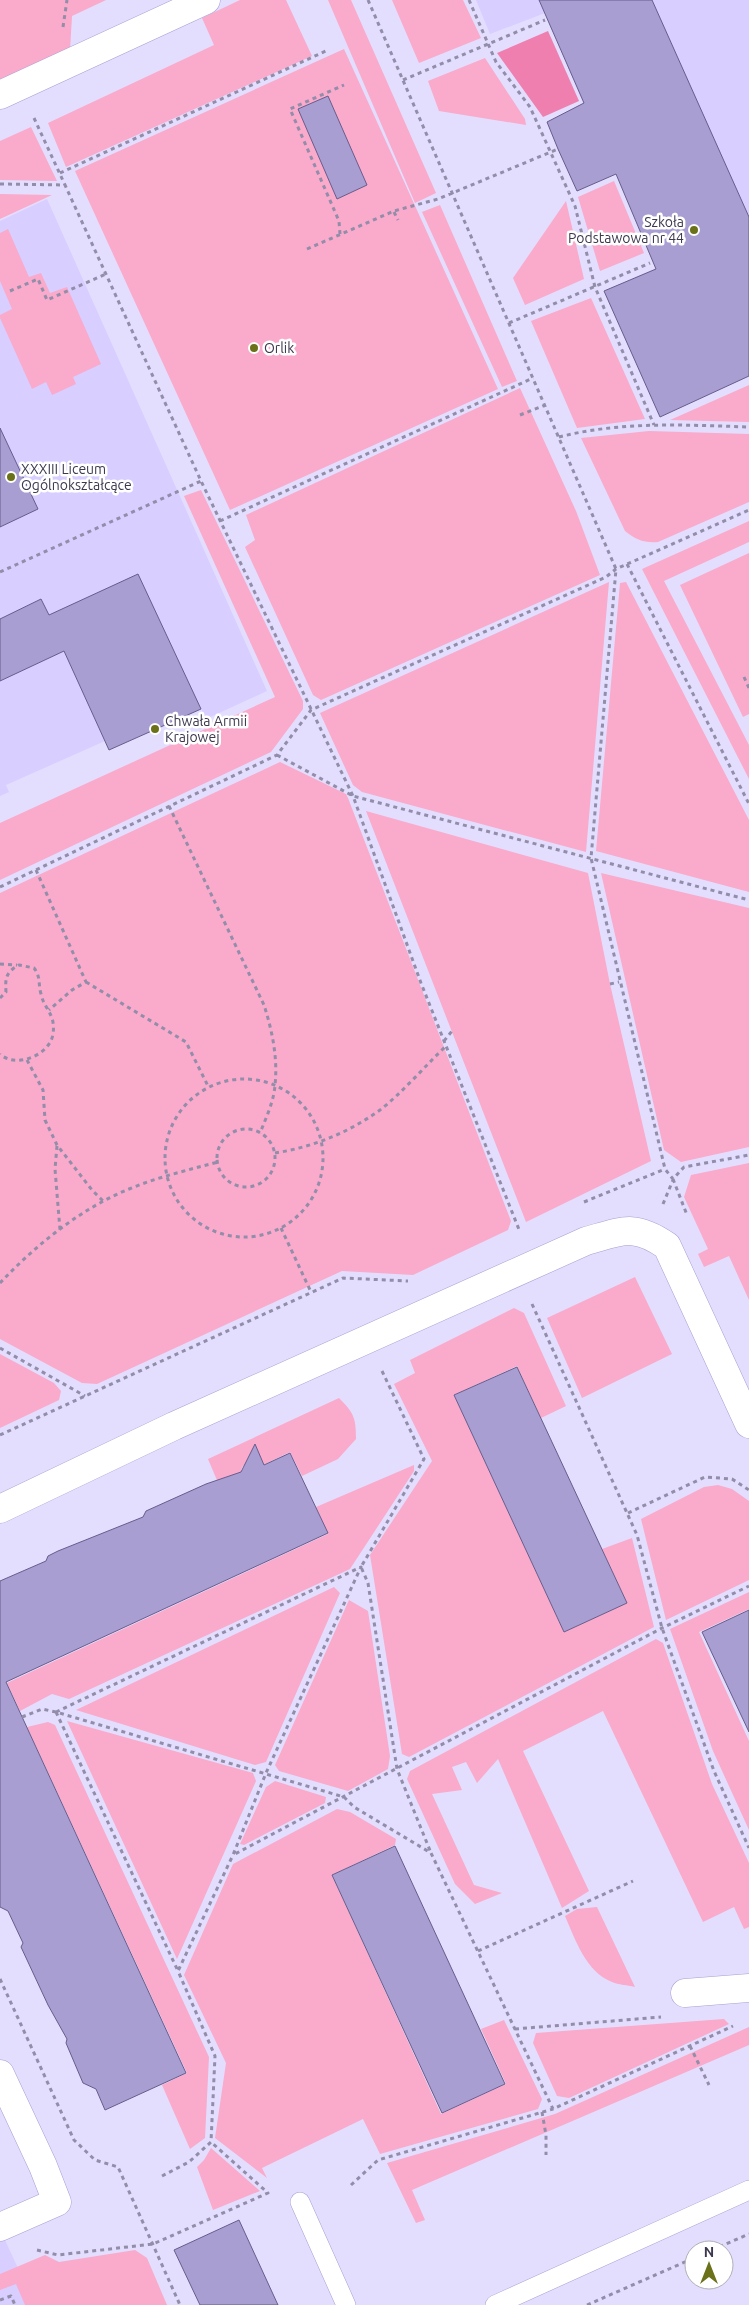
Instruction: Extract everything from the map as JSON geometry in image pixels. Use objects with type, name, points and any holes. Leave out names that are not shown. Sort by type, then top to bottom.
[{"type":"street","points":[[10,90],[206,0]]},
{"type":"street","points":[[0,1509],[174,1426],[586,1241],[626,1230],[649,1234],[667,1246],[749,1424]]},
{"type":"street","points":[[685,1993],[749,1988]]},
{"type":"street","points":[[0,2074],[43,2166],[57,2202],[0,2227]]},
{"type":"lane","points":[[495,2305],[749,2190]]},
{"type":"lane","points":[[300,2202],[346,2305]]},
{"type":"path","points":[[368,0],[616,569],[591,858],[665,1169],[673,1179],[690,1223]]},
{"type":"path","points":[[469,0],[496,62],[530,107],[575,206],[595,287],[654,425]]},
{"type":"path","points":[[403,80],[545,20]]},
{"type":"path","points":[[60,174],[328,50]]},
{"type":"path","points":[[340,234],[339,221],[290,110],[344,86]]},
{"type":"path","points":[[10,90],[60,174],[200,481],[353,796],[444,1041],[520,1230],[526,1268],[527,1294],[637,1535],[662,1628],[714,1771],[749,1848]]},
{"type":"path","points":[[307,249],[394,211],[415,207],[558,150]]},
{"type":"path","points":[[0,184],[65,186]]},
{"type":"path","points":[[394,211],[398,220]]},
{"type":"path","points":[[509,323],[650,263]]},
{"type":"path","points":[[10,291],[38,279],[47,300],[106,274]]},
{"type":"path","points":[[220,521],[533,378]]},
{"type":"path","points":[[520,415],[545,405]]},
{"type":"path","points":[[559,437],[579,432],[654,425],[749,427]]},
{"type":"path","points":[[0,572],[200,481]]},
{"type":"path","points":[[0,887],[277,755],[311,710],[606,577],[616,569],[749,510]]},
{"type":"path","points":[[627,564],[749,804]]},
{"type":"path","points":[[744,676],[749,688]]},
{"type":"path","points":[[277,755],[353,796],[749,900]]},
{"type":"path","points":[[169,806],[264,1005],[271,1028],[275,1059],[275,1086],[260,1133]]},
{"type":"path","points":[[36,870],[86,982],[186,1042],[209,1088]]},
{"type":"path","points":[[0,964],[34,968],[38,974],[40,992],[53,1021],[53,1036],[39,1053],[27,1060],[14,1061],[0,1054]]},
{"type":"path","points":[[0,998],[6,992],[7,974],[18,965]]},
{"type":"path","points":[[49,1010],[72,990],[86,982]]},
{"type":"path","points":[[610,984],[619,982]]},
{"type":"path","points":[[444,1041],[452,1031]]},
{"type":"path","points":[[275,1153],[301,1149],[320,1142],[347,1130],[381,1109],[446,1046]]},
{"type":"path","points":[[27,1060],[43,1090],[45,1120],[57,1145],[92,1190],[104,1202]]},
{"type":"path","points":[[246,1078],[275,1086],[292,1095],[310,1114],[320,1142],[323,1162],[318,1186],[304,1210],[281,1228],[257,1236],[230,1236],[205,1226],[184,1210],[170,1186],[164,1160],[168,1133],[180,1111],[198,1093],[220,1082],[246,1078]]},
{"type":"path","points":[[247,1129],[260,1133],[271,1144],[275,1153],[272,1171],[266,1178],[250,1186],[232,1183],[220,1170],[218,1162],[218,1152],[222,1142],[228,1135],[237,1130],[247,1129]]},
{"type":"path","points":[[57,1145],[55,1169],[60,1230]]},
{"type":"path","points":[[673,1179],[684,1167],[749,1155]]},
{"type":"path","points":[[0,1283],[60,1230],[84,1212],[128,1189],[168,1175],[218,1162]]},
{"type":"path","points":[[583,1203],[665,1169]]},
{"type":"path","points":[[510,1234],[528,1226]]},
{"type":"path","points":[[281,1228],[311,1292]]},
{"type":"path","points":[[0,1435],[343,1278],[412,1282]]},
{"type":"path","points":[[178,1971],[233,1855],[266,1773],[361,1567],[424,1460],[367,1339]]},
{"type":"path","points":[[0,1348],[85,1396]]},
{"type":"path","points":[[627,1513],[705,1478],[732,1480],[749,1490]]},
{"type":"path","points":[[56,1712],[361,1567]]},
{"type":"path","points":[[361,1567],[368,1583],[397,1769],[431,1853],[553,2108]]},
{"type":"path","points":[[233,1855],[662,1628],[749,1586]]},
{"type":"path","points":[[22,1717],[42,1709],[56,1712],[344,1797],[354,1807],[431,1853]]},
{"type":"path","points":[[56,1712],[178,1971],[215,2056],[211,2142],[188,2162],[162,2176]]},
{"type":"path","points":[[478,1951],[633,1881]]},
{"type":"path","points":[[0,1978],[74,2140],[95,2160],[118,2167],[180,2305]]},
{"type":"path","points":[[515,2028],[671,2017]]},
{"type":"path","points":[[351,2185],[378,2160],[553,2108],[740,2022]]},
{"type":"path","points":[[690,2046],[709,2085]]},
{"type":"path","points":[[542,2112],[546,2135],[546,2155]]},
{"type":"path","points":[[32,2248],[58,2255],[153,2244],[268,2193],[211,2142]]},
{"type":"path","points":[[734,2240],[749,2234]]},
{"type":"path","points":[[587,2305],[684,2262]]},
{"type":"path","points":[[0,2300],[11,2296],[15,2305]]},
{"type":"shaded area","points":[[0,0],[106,0],[72,16],[70,50],[0,82]]},
{"type":"shaded area","points":[[240,0],[286,0],[312,56],[66,167],[48,123],[214,45],[202,18]]},
{"type":"shaded area","points":[[328,0],[351,0],[436,193],[415,203]]},
{"type":"shaded area","points":[[392,0],[463,0],[481,38],[419,63]]},
{"type":"shaded area","name":"Szkoła Podstawowa nr 44","points":[[476,0],[749,0],[749,376],[660,417],[604,291],[656,268],[616,174],[577,191],[558,149],[547,122],[583,103],[545,13],[490,34]]},
{"type":"shaded area","points":[[548,31],[579,101],[543,117],[497,53]]},
{"type":"shaded area","name":"Orlik","points":[[344,49],[498,389],[230,510],[75,171]]},
{"type":"shaded area","points":[[485,58],[525,119],[526,125],[439,111],[428,81]]},
{"type":"shaded area","points":[[31,127],[57,181],[0,180],[0,141]]},
{"type":"shaded area","points":[[614,181],[644,253],[600,271],[578,197]]},
{"type":"shaded area","points":[[0,194],[52,195],[0,219]]},
{"type":"shaded area","points":[[47,199],[267,691],[206,719],[201,709],[155,729],[105,741],[6,785],[9,792],[0,796],[0,221]]},
{"type":"shaded area","points":[[566,201],[584,279],[525,305],[513,278]]},
{"type":"shaded area","points":[[440,205],[517,381],[502,387],[422,212]]},
{"type":"shaded area","points":[[8,229],[29,277],[41,273],[50,293],[67,287],[101,364],[73,377],[76,384],[52,395],[46,382],[32,389],[0,318],[0,315],[12,309],[0,281],[0,233]]},
{"type":"shaded area","points":[[591,298],[645,419],[577,428],[531,321]]},
{"type":"shaded area","points":[[749,385],[749,422],[670,420]]},
{"type":"shaded area","points":[[520,388],[576,511],[600,575],[321,700],[313,695],[245,547],[255,540],[246,515]]},
{"type":"shaded area","points":[[649,431],[749,434],[749,502],[658,542],[644,541],[629,534],[625,531],[581,438]]},
{"type":"shaded area","points":[[201,490],[303,701],[303,709],[271,752],[0,880],[0,823],[275,697],[184,496]]},
{"type":"shaded area","points":[[749,521],[749,542],[664,581],[749,745],[749,779],[642,569]]},
{"type":"shaded area","points":[[749,553],[749,714],[743,717],[680,585]]},
{"type":"shaded area","points":[[609,582],[586,852],[362,792],[353,785],[320,713]]},
{"type":"shaded area","points":[[626,582],[749,820],[749,892],[596,851],[620,583]]},
{"type":"shaded area","points":[[280,762],[346,794],[511,1221],[508,1230],[413,1275],[342,1271],[97,1384],[82,1383],[0,1339],[0,893]]},
{"type":"shaded area","points":[[366,811],[588,873],[610,984],[651,1161],[526,1222]]},
{"type":"shaded area","points":[[601,873],[749,908],[749,1147],[681,1162],[664,1150]]},
{"type":"shaded area","points":[[749,1163],[749,1300],[729,1256],[704,1267],[698,1254],[708,1249],[684,1197],[691,1175]]},
{"type":"shaded area","points":[[635,1277],[672,1354],[582,1398],[547,1318]]},
{"type":"shaded area","points":[[514,1308],[524,1313],[566,1406],[541,1418],[517,1366],[454,1395],[564,1632],[627,1603],[602,1549],[632,1538],[654,1627],[409,1757],[402,1754],[370,1555],[432,1461],[394,1384],[415,1373],[410,1360]]},
{"type":"shaded area","points":[[0,1354],[54,1383],[61,1391],[59,1400],[0,1428]]},
{"type":"shaded area","points":[[339,1398],[353,1416],[356,1439],[338,1459],[302,1476],[290,1452],[263,1465],[256,1460],[243,1466],[241,1470],[243,1474],[219,1485],[208,1459]]},
{"type":"shaded area","points":[[414,1465],[414,1471],[350,1569],[69,1699],[52,1694],[20,1711],[7,1683],[328,1534],[316,1507]]},
{"type":"shaded area","points":[[718,1485],[732,1489],[749,1501],[749,1580],[666,1620],[641,1519],[704,1487]]},
{"type":"shaded area","points":[[334,1587],[340,1593],[266,1762],[255,1765],[76,1710]]},
{"type":"shaded area","points":[[749,1592],[749,1609],[699,1632],[749,1741],[749,1830],[713,1751],[670,1629]]},
{"type":"shaded area","points":[[349,1600],[368,1611],[390,1756],[388,1769],[348,1791],[279,1771],[275,1765]]},
{"type":"shaded area","points":[[656,1639],[663,1643],[712,1784],[749,1863],[749,1927],[744,1929],[734,1907],[703,1922],[603,1711],[523,1751],[589,1891],[562,1908],[498,1759],[477,1783],[466,1762],[452,1767],[462,1790],[432,1794],[474,1885],[502,1893],[475,1904],[455,1884],[407,1779],[410,1771]]},
{"type":"shaded area","points":[[67,1721],[253,1773],[256,1781],[177,1959]]},
{"type":"shaded area","points":[[48,1722],[55,1725],[209,2057],[205,2138],[190,2149],[162,2085],[187,2073],[27,1727]]},
{"type":"shaded area","points":[[275,1781],[326,1797],[325,1803],[244,1845],[240,1844],[266,1787]]},
{"type":"shaded area","points":[[337,1809],[350,1812],[396,1839],[395,1845],[332,1875],[441,2114],[506,2084],[481,2029],[504,2020],[542,2099],[538,2109],[380,2154],[363,2119],[262,2168],[267,2178],[215,2138],[226,2063],[184,1975],[233,1864]]},
{"type":"shaded area","points":[[597,1907],[635,1987],[615,1983],[603,1977],[588,1963],[577,1944],[565,1916],[577,1909]]},
{"type":"shaded area","points":[[724,2019],[729,2024],[569,2098],[557,2096],[533,2043],[536,2033]]},
{"type":"shaded area","points":[[749,2027],[749,2045],[412,2190],[425,2220],[416,2223],[387,2163],[555,2114]]},
{"type":"shaded area","points":[[211,2148],[260,2191],[213,2210],[197,2167]]},
{"type":"shaded area","points":[[4,2238],[35,2305],[0,2305],[0,2240]]},
{"type":"shaded area","points":[[135,2250],[147,2258],[167,2305],[25,2305],[16,2284],[0,2290],[0,2274],[45,2255],[59,2262]]},
{"type":"building","name":"Szkoła Podstawowa nr 44","points":[[539,0],[652,0],[749,217],[749,376],[660,417],[604,291],[656,269],[616,174],[577,191],[558,149],[547,122],[584,103]]},
{"type":"building","points":[[328,96],[367,185],[337,199],[298,109]]},
{"type":"building","name":"XXXIII Liceum Ogólnokształcące","points":[[0,428],[38,509],[0,527]]},
{"type":"building","points":[[138,574],[201,709],[109,750],[64,651],[0,681],[0,619],[41,599],[49,615]]},
{"type":"building","points":[[517,1367],[627,1603],[564,1632],[454,1395]]},
{"type":"building","points":[[255,1444],[264,1465],[290,1453],[328,1533],[6,1682],[186,2073],[105,2110],[96,2089],[83,2083],[66,2043],[67,2039],[48,2005],[21,1947],[23,1943],[8,1911],[0,1907],[0,1581],[46,1561],[48,1556],[58,1551],[143,1517],[146,1511],[206,1484],[241,1472]]},
{"type":"building","points":[[749,1610],[749,1732],[702,1632]]},
{"type":"building","points":[[395,1846],[505,2084],[442,2113],[332,1875]]},
{"type":"building","points":[[239,2220],[278,2305],[200,2305],[174,2250]]},
{"type":"place","name":"Szkoła Podstawowa nr 44","points":[[694,230]]},
{"type":"place","name":"Orlik","points":[[254,348]]},
{"type":"place","name":"XXXIII Liceum Ogólnokształcące","points":[[11,477]]},
{"type":"place","name":"Chwała Armii Krajowej","points":[[155,729]]}]
